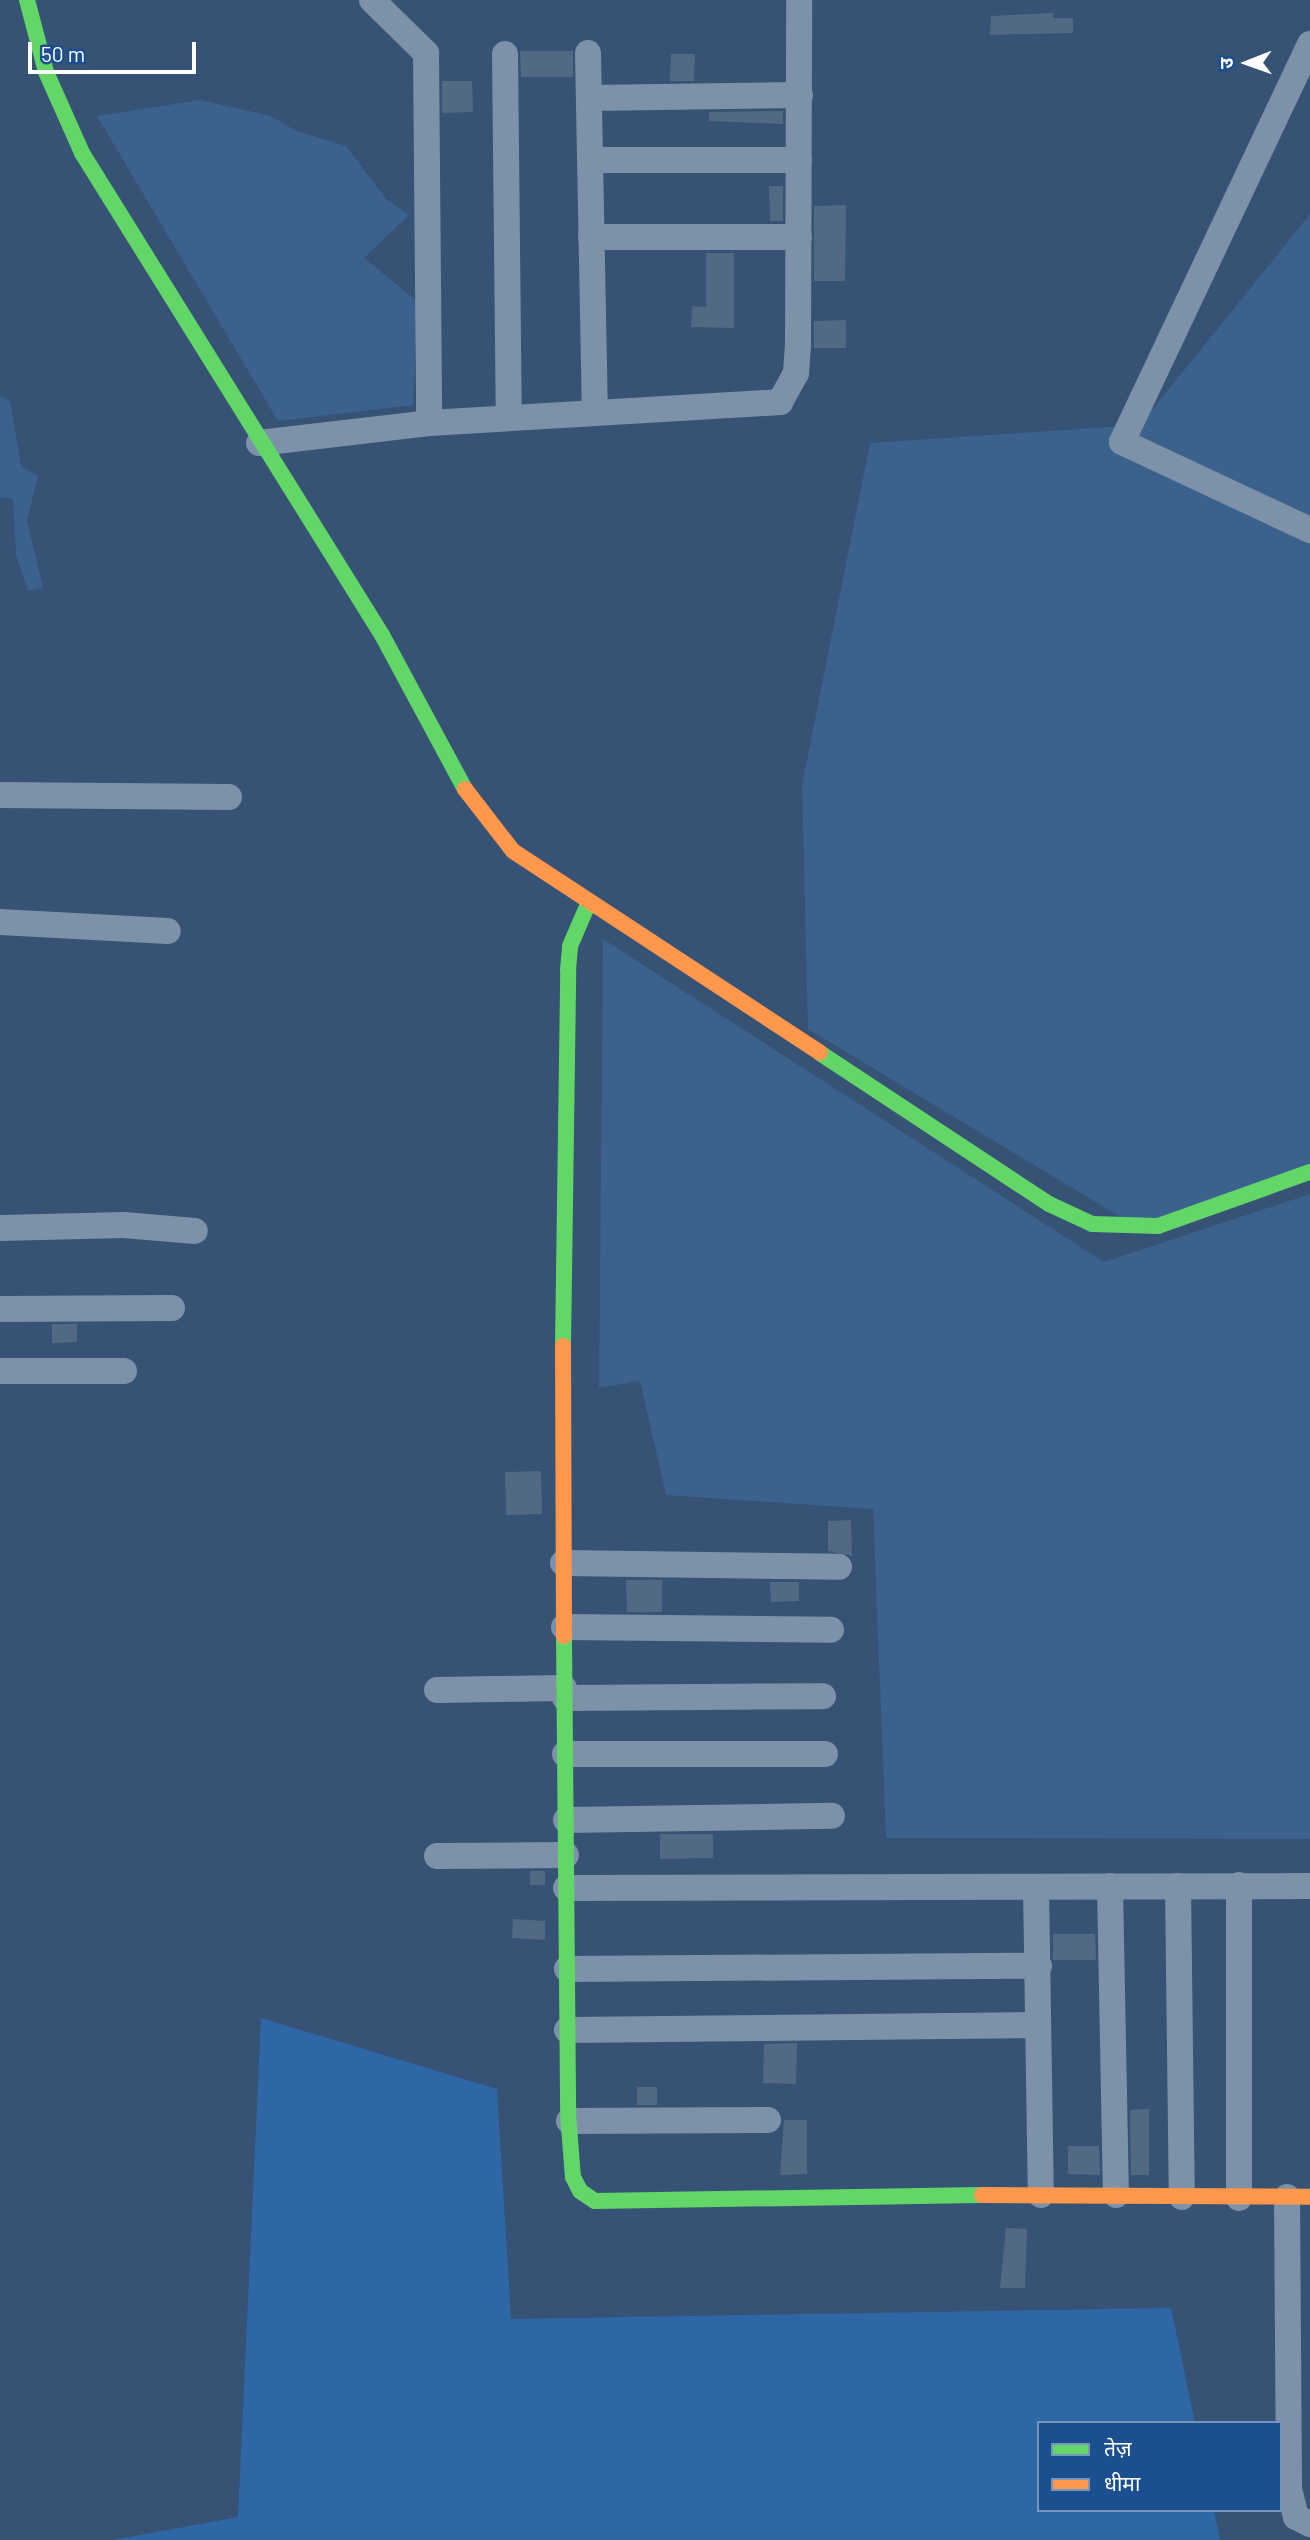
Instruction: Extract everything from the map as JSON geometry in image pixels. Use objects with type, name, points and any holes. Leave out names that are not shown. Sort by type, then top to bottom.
[{"type":"street","points":[[27,0],[46,72],[82,153],[259,443],[382,635],[464,788],[495,832],[528,864],[1049,1204],[1092,1224],[1137,1227],[1179,1222],[1310,1172]]},
{"type":"street","points":[[372,0],[426,53],[429,423]]},
{"type":"street","points":[[259,443],[429,423],[780,402],[796,373],[799,0]]},
{"type":"street","points":[[1310,44],[1122,442],[1310,530]]},
{"type":"street","points":[[588,53],[595,411]]},
{"type":"street","points":[[505,54],[509,418]]},
{"type":"street","points":[[589,97],[800,94]]},
{"type":"street","points":[[590,160],[799,160]]},
{"type":"street","points":[[590,237],[799,237]]},
{"type":"street","points":[[0,795],[229,797]]},
{"type":"street","points":[[589,902],[570,946],[566,1003],[563,1563],[567,2030],[573,2177],[580,2191],[595,2201],[1041,2194],[1299,2197],[1289,2489],[1296,2517],[1310,2524]]},
{"type":"street","points":[[0,922],[168,931]]},
{"type":"street","points":[[0,1228],[124,1225],[195,1231]]},
{"type":"street","points":[[0,1308],[172,1308]]},
{"type":"street","points":[[0,1371],[124,1371]]},
{"type":"street","points":[[563,1563],[839,1567]]},
{"type":"street","points":[[564,1626],[831,1630]]},
{"type":"street","points":[[437,1690],[823,1696]]},
{"type":"street","points":[[565,1754],[825,1754]]},
{"type":"street","points":[[566,1820],[832,1816]]},
{"type":"street","points":[[437,1856],[566,1855]]},
{"type":"street","points":[[1239,2198],[1240,1885]]},
{"type":"street","points":[[1036,1886],[1041,2194]]},
{"type":"street","points":[[1110,1886],[1116,2195]]},
{"type":"street","points":[[1178,1886],[1182,2197]]},
{"type":"street","points":[[566,1888],[1310,1886]]},
{"type":"street","points":[[567,1969],[1039,1966]]},
{"type":"street","points":[[567,2030],[1038,2025]]},
{"type":"street","points":[[569,2122],[768,2120]]},
{"type":"shaded area","points":[[200,100],[271,116],[296,131],[346,146],[386,199],[409,215],[364,258],[417,301],[413,405],[278,421],[97,116]]},
{"type":"shaded area","points":[[1310,214],[1310,1171],[1137,1227],[808,1029],[802,785],[870,443],[1140,425]]},
{"type":"shaded area","points":[[0,396],[10,401],[21,466],[38,476],[27,521],[43,588],[28,591],[16,555],[13,499],[0,497]]},
{"type":"shaded area","points":[[603,939],[1104,1262],[1310,1194],[1310,1839],[886,1838],[873,1509],[666,1495],[640,1381],[599,1388]]},
{"type":"shaded area","points":[[261,2018],[497,2089],[511,2319],[1171,2308],[1195,2421],[1037,2421],[1037,2512],[1214,2512],[1220,2540],[113,2540],[238,2517]]},
{"type":"building","points":[[1053,13],[1053,18],[1073,18],[1073,33],[990,35],[991,16]]},
{"type":"building","points":[[520,51],[573,51],[573,77],[521,77]]},
{"type":"building","points":[[671,54],[695,54],[694,81],[670,81]]},
{"type":"building","points":[[442,81],[472,81],[473,112],[442,113]]},
{"type":"building","points":[[783,111],[783,124],[709,121],[709,112]]},
{"type":"building","points":[[769,186],[783,186],[783,221],[770,221]]},
{"type":"building","points":[[846,205],[845,281],[814,281],[814,206]]},
{"type":"building","points":[[706,253],[734,253],[734,328],[691,327],[692,306],[706,307]]},
{"type":"building","points":[[846,320],[846,348],[814,348],[814,321]]},
{"type":"building","points":[[52,1324],[77,1324],[77,1342],[52,1343]]},
{"type":"building","points":[[541,1471],[542,1514],[506,1515],[505,1472]]},
{"type":"building","points":[[851,1520],[852,1556],[828,1551],[828,1521]]},
{"type":"building","points":[[626,1580],[662,1580],[662,1612],[627,1612]]},
{"type":"building","points":[[770,1582],[799,1582],[799,1601],[771,1602]]},
{"type":"building","points":[[660,1834],[713,1834],[713,1858],[660,1859]]},
{"type":"building","points":[[530,1871],[545,1871],[545,1885],[530,1885]]},
{"type":"building","points":[[513,1919],[545,1921],[545,1940],[512,1938]]},
{"type":"building","points":[[1053,1934],[1095,1934],[1096,1960],[1053,1960]]},
{"type":"building","points":[[797,2043],[796,2084],[763,2083],[764,2044]]},
{"type":"building","points":[[637,2087],[657,2087],[657,2105],[637,2105]]},
{"type":"building","points":[[1149,2109],[1149,2175],[1131,2175],[1130,2110]]},
{"type":"building","points":[[784,2120],[807,2120],[807,2174],[780,2175]]},
{"type":"building","points":[[1068,2146],[1099,2146],[1100,2175],[1068,2174]]},
{"type":"building","points":[[1006,2228],[1027,2229],[1025,2288],[1000,2288]]},
{"type":"traffic: fast","points":[[27,0],[46,72],[82,153],[382,635],[465,789]]},
{"type":"traffic: fast","points":[[563,1346],[568,970],[570,946],[589,902]]},
{"type":"traffic: fast","points":[[820,1053],[1049,1204],[1092,1224],[1158,1226],[1310,1172]]},
{"type":"traffic: fast","points":[[564,1636],[568,2114],[573,2177],[580,2191],[595,2201],[982,2195]]},
{"type":"traffic: slow","points":[[465,789],[513,851],[820,1053]]},
{"type":"traffic: slow","points":[[563,1346],[564,1636]]},
{"type":"traffic: slow","points":[[982,2195],[1310,2197]]}]
